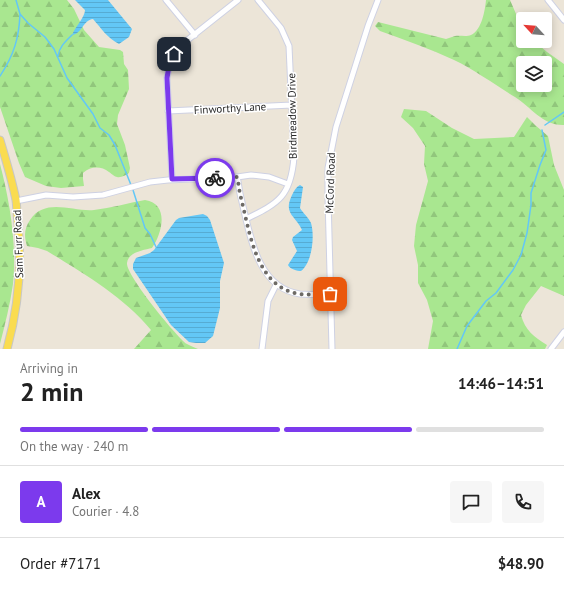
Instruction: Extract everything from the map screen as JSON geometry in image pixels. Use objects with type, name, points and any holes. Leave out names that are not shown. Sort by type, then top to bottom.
[{"type":"main road","name":"Sam Furr Road","points":[[0,140],[8,165],[16,201],[20,245],[19,282],[7,349]]},
{"type":"street","points":[[166,0],[195,35]]},
{"type":"street","points":[[172,179],[167,78],[169,66],[174,54],[185,42],[238,0]]},
{"type":"street","name":"Birdmeadow Drive","points":[[246,219],[268,208],[279,200],[286,191],[293,171],[294,157],[289,46],[281,28],[258,0]]},
{"type":"street","name":"McCord Road","points":[[332,349],[328,197],[330,153],[338,121],[368,26],[378,0]]},
{"type":"street","points":[[548,0],[564,20]]},
{"type":"street","name":"Finworthy Lane","points":[[168,111],[292,105]]},
{"type":"street","points":[[16,201],[46,195],[73,197],[103,196],[150,182],[172,179],[237,177],[251,175],[261,176],[288,184]]},
{"type":"street","points":[[237,177],[246,219],[260,263],[266,274],[276,284],[285,290],[300,294],[330,294]]},
{"type":"street","points":[[262,349],[268,301],[276,284]]},
{"type":"street","points":[[552,349],[564,332]]},
{"type":"green space","points":[[0,0],[67,0],[74,9],[84,30],[99,47],[120,50],[123,52],[124,64],[128,70],[129,89],[118,115],[117,124],[125,145],[130,168],[129,173],[122,177],[117,177],[106,170],[93,168],[83,173],[84,186],[61,188],[46,186],[25,177],[0,107]]},
{"type":"green space","points":[[486,0],[510,0],[516,14],[516,48],[542,48],[564,64],[564,125],[543,119],[521,101],[462,64],[427,48],[380,31],[375,26],[378,22],[446,39],[455,36],[471,35],[478,29],[484,14]]},
{"type":"green space","points":[[404,109],[426,111],[452,128],[474,139],[514,137],[527,117],[548,136],[554,165],[564,190],[564,296],[541,286],[526,305],[521,315],[525,325],[531,333],[547,345],[545,349],[428,349],[433,321],[427,300],[418,283],[418,265],[414,246],[416,225],[428,181],[424,164],[425,146],[413,128],[401,117]]},
{"type":"green space","points":[[0,164],[10,208],[14,269],[12,292],[0,344]]},
{"type":"green space","points":[[145,200],[158,207],[162,220],[161,228],[152,248],[137,252],[130,256],[127,263],[129,270],[142,292],[172,329],[187,344],[198,349],[134,349],[151,330],[140,318],[116,296],[75,268],[47,251],[27,246],[25,236],[27,226],[36,213],[43,209],[60,207],[94,210]]},
{"type":"water","points":[[75,0],[108,0],[132,29],[129,37],[119,44],[115,42],[93,19],[87,22],[78,32],[72,35],[85,13],[85,10]]},
{"type":"water","points":[[300,185],[303,187],[300,208],[311,223],[313,235],[312,249],[308,262],[301,271],[298,271],[290,268],[288,265],[297,251],[292,240],[293,237],[302,230],[291,214],[289,206],[296,188]]},
{"type":"water","points":[[203,214],[210,220],[224,263],[220,281],[220,308],[213,336],[205,343],[196,343],[189,342],[171,325],[133,269],[133,264],[136,258],[154,250],[176,220],[179,218]]},
{"type":"waterway","points":[[16,0],[20,14],[28,23],[45,37],[54,49],[67,78],[93,114],[100,128],[109,135],[115,145],[131,185]]},
{"type":"waterway","points":[[0,76],[9,61],[15,46],[20,14]]},
{"type":"waterway","points":[[58,56],[61,47],[72,35]]},
{"type":"waterway","points":[[545,125],[564,112]]},
{"type":"waterway","points":[[457,349],[467,326],[486,301],[496,293],[513,270],[521,255],[527,233],[531,193],[546,150],[542,130]]},
{"type":"waterway","points":[[133,190],[145,228],[150,234],[156,247]]},
{"type":"way so far","points":[[215,178],[237,177],[240,195],[260,263],[266,274],[274,283],[285,290],[300,294],[330,294]]},
{"type":"route","points":[[174,54],[169,66],[167,78],[172,179],[215,178]]}]
